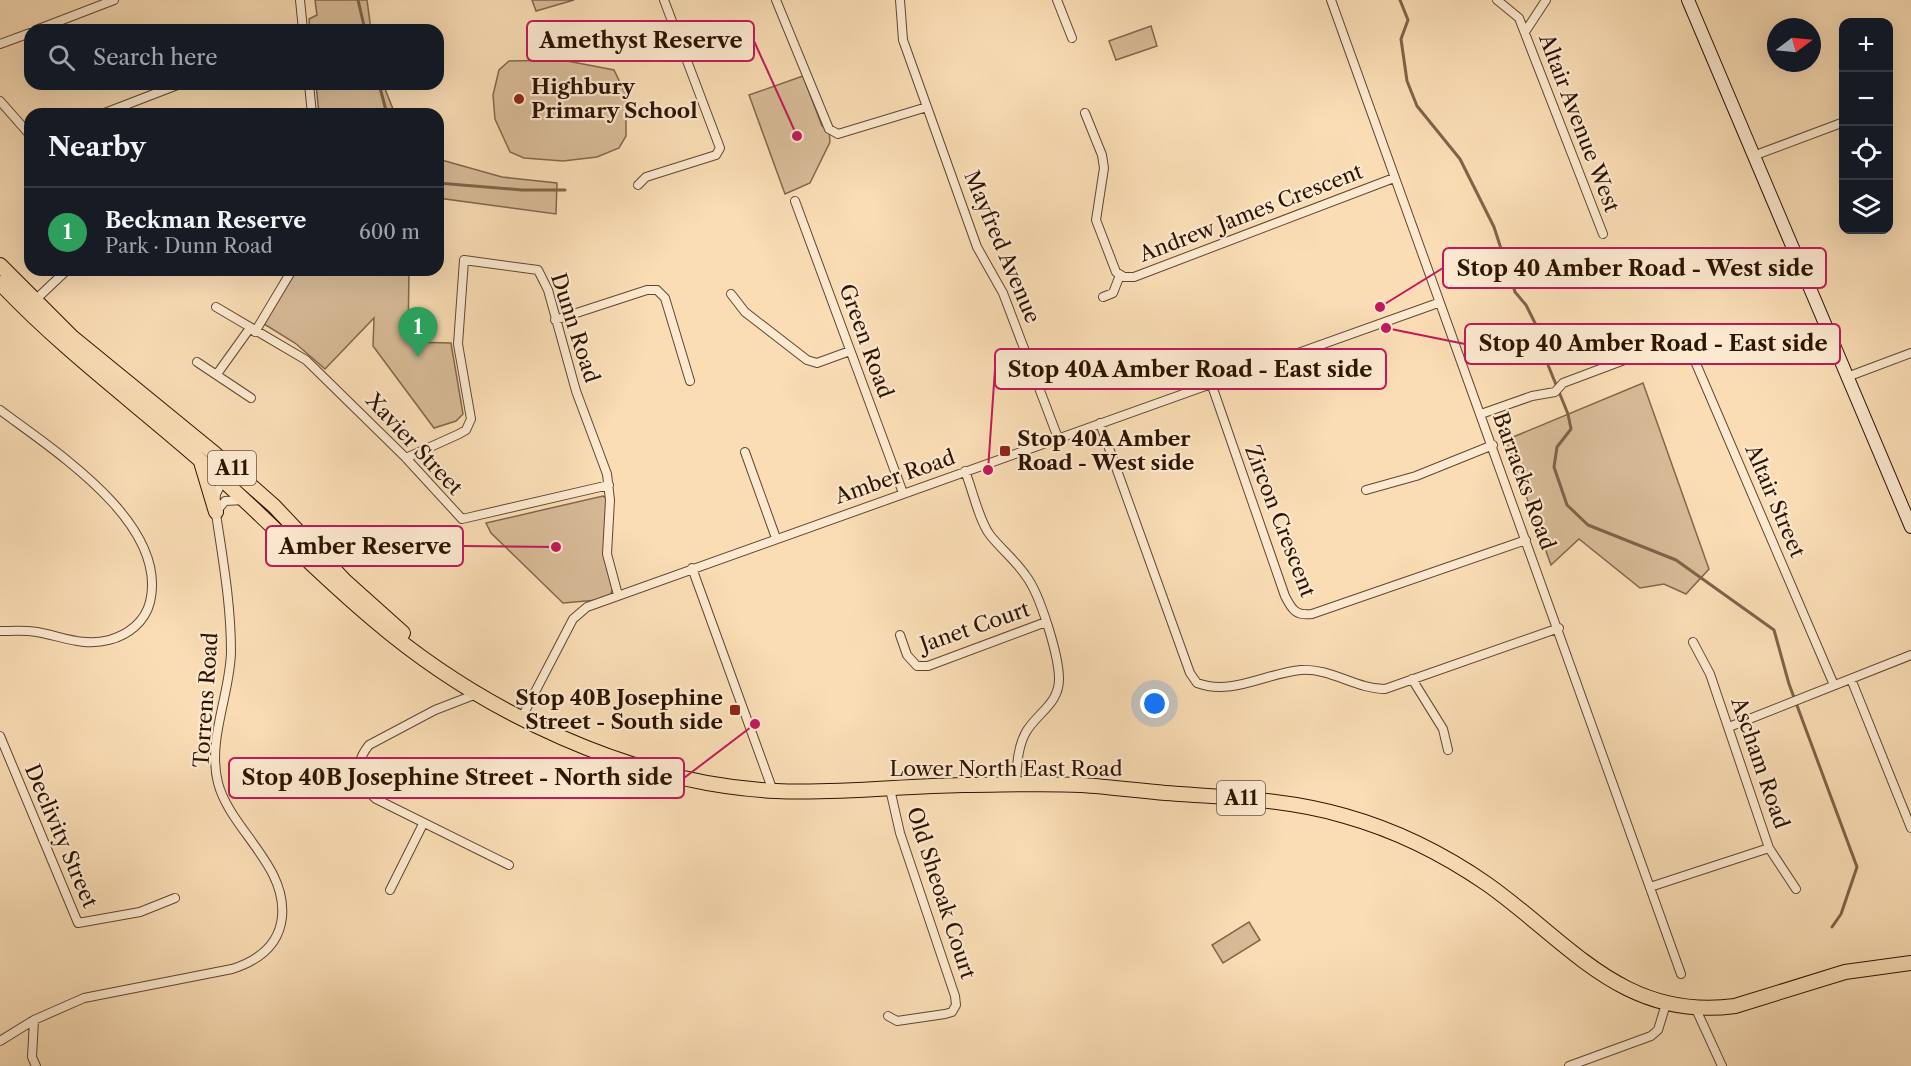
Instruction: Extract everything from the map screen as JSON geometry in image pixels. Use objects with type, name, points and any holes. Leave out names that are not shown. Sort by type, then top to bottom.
[{"type":"main road","points":[[1688,0],[1911,527]]},
{"type":"main road","name":"Lower North East Road","points":[[0,265],[64,347],[200,460],[372,619],[456,680],[522,717],[602,755],[653,772],[733,788],[773,791],[834,793],[890,789],[1080,785],[1283,800],[1348,816],[1406,838],[1467,871],[1496,891],[1580,960],[1636,994],[1666,1004],[1735,1006],[1845,972],[1911,963]]},
{"type":"main road","name":"Lower North East Road","points":[[0,283],[72,337],[232,469],[282,513],[345,581],[456,680]]},
{"type":"main road","points":[[200,460],[216,512]]},
{"type":"street","points":[[52,24],[114,0]]},
{"type":"street","points":[[300,0],[302,24]]},
{"type":"street","points":[[638,185],[646,177],[716,155],[720,148],[664,0]]},
{"type":"street","points":[[776,0],[829,129],[838,134],[927,107]]},
{"type":"street","name":"Mayfred Avenue","points":[[900,0],[903,40],[977,247],[1003,293],[1058,438]]},
{"type":"street","points":[[1057,0],[1072,38]]},
{"type":"street","name":"Barracks Road","points":[[1332,0],[1438,303],[1493,445],[1681,974]]},
{"type":"street","name":"Altair Avenue West","points":[[1497,0],[1519,18],[1603,234]]},
{"type":"street","points":[[1525,32],[1546,0]]},
{"type":"street","points":[[0,44],[24,35]]},
{"type":"street","points":[[118,108],[164,90]]},
{"type":"street","points":[[310,90],[311,108]]},
{"type":"street","points":[[0,101],[24,128]]},
{"type":"street","name":"Andrew James Crescent","points":[[1085,113],[1102,155],[1104,168],[1096,220],[1116,272],[1120,275],[1134,277],[1394,178]]},
{"type":"street","points":[[1753,156],[1839,124]]},
{"type":"street","name":"Green Road","points":[[795,201],[903,493]]},
{"type":"street","name":"Dunn Road","points":[[406,458],[459,434],[465,430],[471,419],[458,344],[464,260],[538,270],[548,290],[576,391],[609,486],[607,554],[618,595]]},
{"type":"street","name":"Andrew James Crescent","points":[[1103,297],[1113,293],[1120,275]]},
{"type":"street","points":[[30,305],[61,276]]},
{"type":"street","points":[[218,374],[253,330],[288,276]]},
{"type":"street","points":[[555,320],[647,290],[657,290],[665,298],[690,381]]},
{"type":"street","points":[[731,294],[744,312],[807,360],[817,363],[850,351]]},
{"type":"street","name":"Amber Road","points":[[522,717],[573,619],[587,607],[1438,303]]},
{"type":"street","name":"Xavier Street","points":[[216,307],[306,360],[406,458],[462,519],[609,486]]},
{"type":"street","name":"Altair Street","points":[[1682,332],[1834,685]]},
{"type":"street","points":[[1847,377],[1911,353]]},
{"type":"street","points":[[1481,414],[1532,396],[1555,392],[1563,383],[1627,359]]},
{"type":"street","points":[[197,362],[251,398]]},
{"type":"street","name":"Zircon Crescent","points":[[1210,383],[1285,596],[1292,610],[1301,615],[1312,614],[1526,540]]},
{"type":"street","points":[[0,410],[91,479],[138,538],[153,574],[152,591],[144,616],[136,627],[110,640],[89,643],[38,632],[0,631]]},
{"type":"street","points":[[1100,423],[1190,673],[1197,683],[1231,687],[1302,670],[1325,672],[1373,689],[1385,689],[1559,628]]},
{"type":"street","points":[[1366,490],[1416,476],[1493,445]]},
{"type":"street","points":[[745,452],[776,538]]},
{"type":"street","points":[[222,480],[232,469]]},
{"type":"street","points":[[965,471],[989,534],[1029,579],[1046,622],[1059,680],[1055,698],[1027,730],[1022,742],[1017,763],[1016,785]]},
{"type":"street","name":"Torrens Road","points":[[0,1041],[34,1020],[84,998],[248,964],[261,957],[278,933],[282,916],[274,878],[226,805],[218,782],[217,736],[226,696],[231,653],[228,587],[216,512],[216,494],[222,480]]},
{"type":"street","points":[[216,512],[227,500],[244,500]]},
{"type":"street","points":[[692,568],[773,791]]},
{"type":"street","name":"Janet Court","points":[[900,634],[907,655],[917,666],[928,666],[1046,622]]},
{"type":"street","name":"Ascham Road","points":[[1650,886],[1769,848],[1710,674],[1693,642]]},
{"type":"street","points":[[1729,727],[1911,655]]},
{"type":"street","points":[[1412,679],[1443,729],[1449,750]]},
{"type":"street","points":[[1851,679],[1911,828]]},
{"type":"street","points":[[479,693],[400,727],[369,745],[362,753],[358,774],[365,789],[376,799],[509,865]]},
{"type":"street","name":"Declivity Street","points":[[0,736],[78,923],[140,912],[175,898]]},
{"type":"street","name":"Old Sheoak Court","points":[[888,1016],[897,1022],[952,1012],[956,1005],[900,833],[890,789]]},
{"type":"street","points":[[390,890],[423,824]]},
{"type":"street","points":[[1769,848],[1796,889]]},
{"type":"street","points":[[1569,1066],[1652,1036],[1658,1030],[1666,1004]]},
{"type":"street","points":[[1695,1006],[1722,1066]]},
{"type":"street","points":[[34,1020],[32,1057],[36,1066]]},
{"type":"shaded area","points":[[315,0],[367,0],[370,24],[309,24],[309,19],[317,15]]},
{"type":"shaded area","points":[[532,0],[574,0],[536,11]]},
{"type":"shaded area","points":[[1151,26],[1157,46],[1116,60],[1109,41]]},
{"type":"shaded area","points":[[562,60],[614,70],[626,95],[626,136],[619,148],[597,157],[563,161],[524,158],[510,152],[495,119],[493,95],[499,70],[509,61]]},
{"type":"shaded area","points":[[803,76],[822,126],[829,129],[830,142],[810,183],[785,194],[749,95]]},
{"type":"shaded area","points":[[317,90],[385,90],[393,108],[318,108]]},
{"type":"shaded area","points":[[444,161],[502,177],[557,183],[556,214],[444,199]]},
{"type":"shaded area","points":[[291,276],[409,276],[408,342],[451,343],[463,414],[456,421],[434,428],[373,346],[374,318],[325,369],[295,343],[264,324]]},
{"type":"shaded area","points":[[1643,383],[1709,569],[1686,594],[1664,584],[1640,588],[1579,539],[1551,565],[1506,440]]},
{"type":"shaded area","points":[[603,496],[610,500],[606,541],[614,585],[609,599],[563,603],[491,533],[486,523]]},
{"type":"shaded area","points":[[1249,922],[1260,940],[1223,963],[1212,945]]},
{"type":"waterway","points":[[358,0],[364,24]]},
{"type":"waterway","points":[[1400,0],[1408,20],[1401,39],[1407,81],[1417,106],[1460,159],[1494,227],[1515,292],[1526,305],[1544,341],[1548,365],[1568,414],[1571,429],[1557,447],[1554,467],[1567,505],[1588,525],[1676,560],[1774,630],[1789,684],[1857,867],[1841,914],[1832,927]]},
{"type":"waterway","points":[[381,90],[385,108]]},
{"type":"waterway","points":[[444,184],[522,190],[565,190]]},
{"type":"place","name":"Highbury Primary School","points":[[519,99]]},
{"type":"place","name":"Amethyst Reserve","points":[[797,136]]},
{"type":"place","name":"Stop 40 Amber Road - West side","points":[[1380,307]]},
{"type":"place","name":"Stop 40 Amber Road - East side","points":[[1386,328]]},
{"type":"place","name":"Beckman Reserve","points":[[418,357]]},
{"type":"place","name":"Stop 40A Amber Road - West side","points":[[1005,451]]},
{"type":"place","name":"Stop 40A Amber Road - East side","points":[[988,470]]},
{"type":"place","name":"Amber Reserve","points":[[556,547]]},
{"type":"place","name":"Stop 40B Josephine Street - South side","points":[[735,710]]},
{"type":"place","name":"Stop 40B Josephine Street - North side","points":[[755,724]]}]
